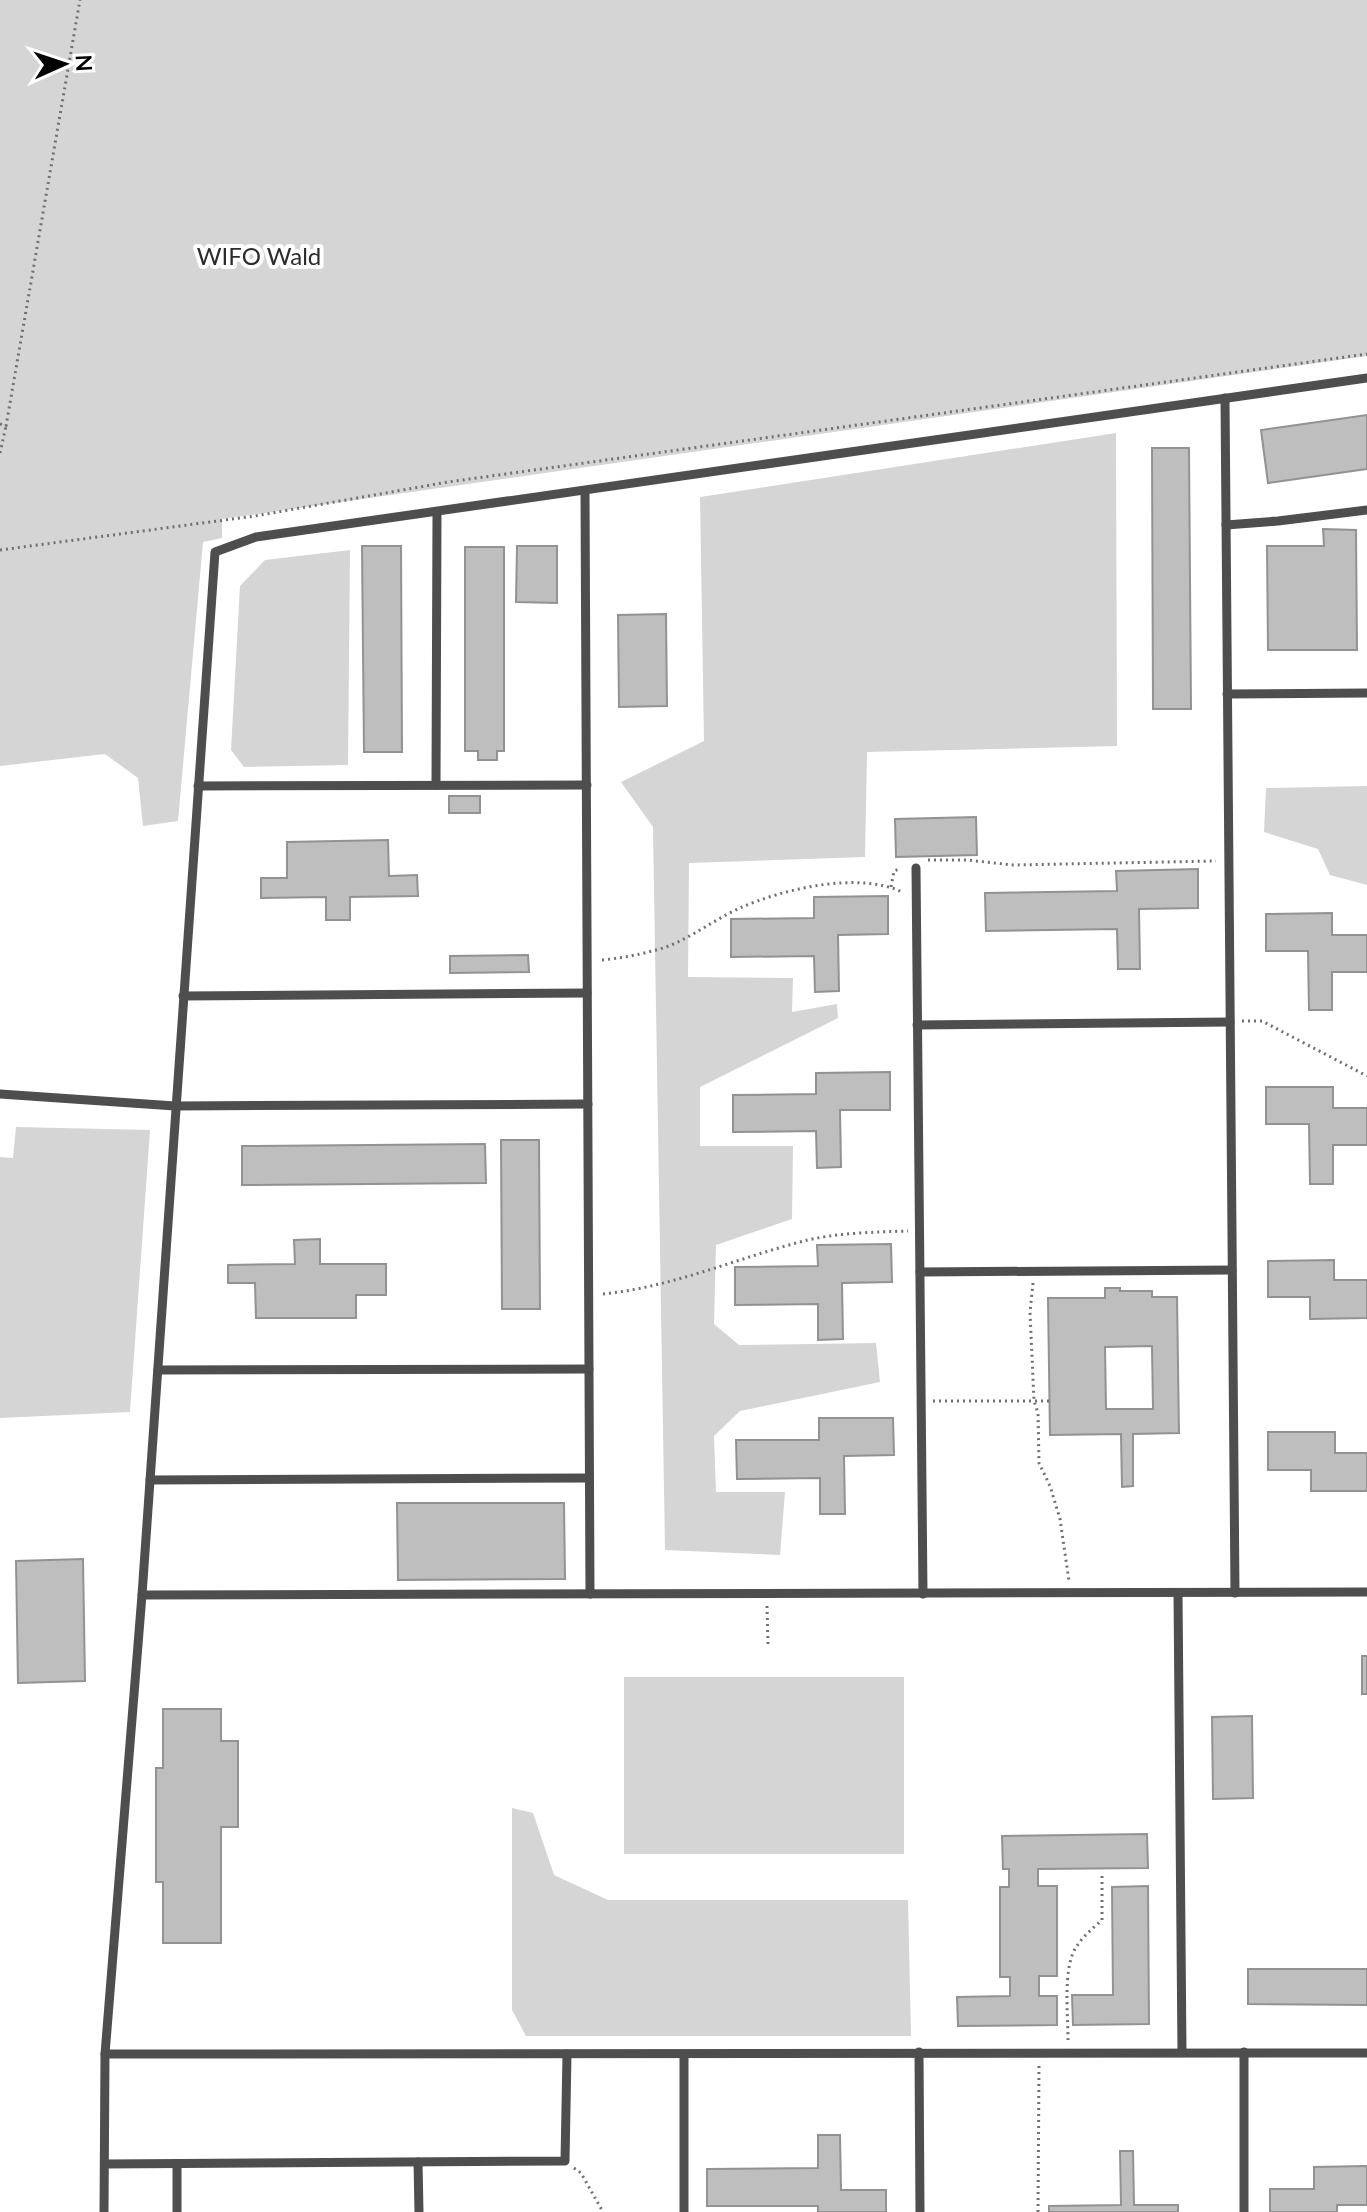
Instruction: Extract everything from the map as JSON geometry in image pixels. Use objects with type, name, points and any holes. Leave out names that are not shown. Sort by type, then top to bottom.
[{"type":"lane","points":[[104,2212],[105,2054],[142,1595],[215,552],[256,537],[1367,378]]},
{"type":"lane","points":[[1225,398],[1235,1593]]},
{"type":"lane","points":[[585,491],[590,1594]]},
{"type":"lane","points":[[1226,525],[1367,510]]},
{"type":"lane","points":[[436,785],[437,512]]},
{"type":"lane","points":[[1227,694],[1367,693]]},
{"type":"lane","points":[[198,786],[587,785]]},
{"type":"lane","points":[[920,864],[916,899],[923,1594]]},
{"type":"lane","points":[[183,996],[587,993]]},
{"type":"lane","points":[[917,1025],[1230,1022]]},
{"type":"lane","points":[[0,1094],[175,1106],[588,1104]]},
{"type":"lane","points":[[920,1272],[1232,1270]]},
{"type":"lane","points":[[158,1370],[589,1369]]},
{"type":"lane","points":[[150,1480],[589,1478]]},
{"type":"lane","points":[[142,1595],[1367,1592]]},
{"type":"lane","points":[[1178,1593],[1182,2052]]},
{"type":"lane","points":[[919,2052],[920,2212]]},
{"type":"lane","points":[[1244,2052],[1244,2212]]},
{"type":"lane","points":[[105,2054],[1367,2053]]},
{"type":"lane","points":[[105,2164],[565,2161],[567,2054]]},
{"type":"lane","points":[[684,2055],[684,2212]]},
{"type":"lane","points":[[418,2162],[419,2212]]},
{"type":"lane","points":[[177,2164],[177,2212]]},
{"type":"path","points":[[0,453],[80,0]]},
{"type":"path","points":[[0,550],[255,516],[448,482],[1367,354]]},
{"type":"path","points":[[0,424],[6,426]]},
{"type":"path","points":[[920,864],[967,860],[1027,865],[1229,861]]},
{"type":"path","points":[[891,887],[894,871],[904,867]]},
{"type":"path","points":[[587,962],[627,957],[664,947],[739,908],[776,895],[825,884],[871,883],[891,887],[916,899]]},
{"type":"path","points":[[1230,1022],[1262,1021],[1367,1076]]},
{"type":"path","points":[[589,1296],[659,1285],[808,1239],[919,1231]]},
{"type":"path","points":[[1034,1271],[1030,1312],[1039,1463],[1060,1519],[1071,1593]]},
{"type":"path","points":[[921,1401],[1050,1401]]},
{"type":"path","points":[[767,1594],[768,1644]]},
{"type":"path","points":[[1068,2053],[1068,1976],[1073,1951],[1102,1920],[1102,1876]]},
{"type":"path","points":[[1038,2212],[1039,2052]]},
{"type":"path","points":[[565,2161],[581,2173],[603,2212]]},
{"type":"green space","name":"WIFO Wald","points":[[0,0],[1367,0],[1367,356],[222,519],[222,538],[203,542],[178,821],[143,826],[138,778],[105,754],[0,766]]},
{"type":"green space","points":[[1116,433],[1117,746],[867,752],[865,857],[689,863],[688,977],[793,978],[792,1012],[837,1004],[838,1018],[700,1087],[700,1146],[793,1146],[792,1219],[716,1245],[714,1324],[739,1345],[876,1343],[880,1382],[740,1411],[714,1436],[716,1492],[785,1492],[780,1555],[665,1550],[653,827],[621,782],[704,741],[700,497]]},
{"type":"green space","points":[[350,550],[348,765],[244,767],[231,750],[240,586],[265,560]]},
{"type":"green space","points":[[1367,786],[1367,885],[1330,875],[1318,849],[1264,832],[1266,788]]},
{"type":"green space","points":[[16,1127],[150,1130],[130,1412],[0,1418],[0,1157],[13,1158]]},
{"type":"green space","points":[[624,1677],[904,1677],[904,1854],[624,1854]]},
{"type":"green space","points":[[512,1808],[533,1813],[554,1875],[608,1900],[908,1900],[911,2036],[526,2036],[512,2010]]},
{"type":"building","points":[[1367,415],[1367,469],[1268,483],[1261,430]]},
{"type":"building","points":[[1152,448],[1189,448],[1191,709],[1153,709]]},
{"type":"building","points":[[1323,529],[1356,530],[1357,650],[1268,650],[1267,546],[1324,546]]},
{"type":"building","points":[[362,546],[401,546],[402,752],[364,752]]},
{"type":"building","points":[[517,546],[557,546],[557,603],[516,602]]},
{"type":"building","points":[[465,547],[504,547],[504,751],[497,751],[497,760],[478,760],[478,751],[465,751]]},
{"type":"building","points":[[666,614],[667,706],[619,707],[618,615]]},
{"type":"building","points":[[449,796],[480,796],[480,813],[449,813]]},
{"type":"building","points":[[976,817],[977,855],[896,857],[895,819]]},
{"type":"building","points":[[388,840],[389,876],[417,875],[418,896],[350,897],[350,920],[326,920],[326,897],[261,898],[261,878],[287,878],[287,842]]},
{"type":"building","points":[[1198,869],[1198,908],[1139,909],[1140,969],[1118,969],[1117,929],[986,931],[985,893],[1117,891],[1116,871]]},
{"type":"building","points":[[888,896],[888,934],[838,935],[839,991],[815,992],[814,956],[731,957],[731,919],[814,918],[814,897]]},
{"type":"building","points":[[1332,913],[1332,935],[1367,935],[1367,972],[1332,972],[1332,1010],[1309,1010],[1308,951],[1266,951],[1266,914]]},
{"type":"building","points":[[528,955],[529,972],[450,973],[450,956]]},
{"type":"building","points":[[890,1072],[890,1110],[840,1110],[841,1167],[817,1168],[816,1131],[733,1132],[733,1095],[816,1094],[816,1073]]},
{"type":"building","points":[[1266,1087],[1333,1087],[1333,1108],[1367,1108],[1367,1145],[1333,1145],[1333,1184],[1310,1184],[1309,1124],[1266,1124]]},
{"type":"building","points":[[501,1140],[539,1140],[540,1309],[502,1309]]},
{"type":"building","points":[[485,1144],[486,1183],[242,1185],[242,1146]]},
{"type":"building","points":[[320,1239],[320,1264],[386,1264],[386,1295],[356,1295],[356,1318],[256,1318],[255,1283],[228,1283],[228,1265],[295,1264],[294,1240]]},
{"type":"building","points":[[891,1244],[892,1282],[842,1283],[843,1339],[818,1340],[818,1304],[735,1305],[735,1267],[818,1266],[817,1245]]},
{"type":"building","points":[[1334,1260],[1334,1280],[1367,1280],[1367,1318],[1310,1319],[1310,1297],[1268,1297],[1268,1261]]},
{"type":"building","points":[[1105,1288],[1152,1291],[1152,1297],[1177,1297],[1179,1433],[1133,1434],[1133,1486],[1122,1487],[1121,1434],[1050,1435],[1048,1298],[1105,1298]],"holes":[[[1152,1346],[1153,1409],[1106,1409],[1105,1347]]]},
{"type":"building","points":[[819,1418],[893,1418],[894,1455],[844,1456],[845,1514],[820,1514],[820,1478],[737,1479],[736,1440],[819,1440]]},
{"type":"building","points":[[1268,1432],[1335,1432],[1335,1453],[1367,1453],[1367,1491],[1311,1491],[1311,1470],[1268,1470]]},
{"type":"building","points":[[397,1503],[564,1503],[565,1579],[398,1580]]},
{"type":"building","points":[[83,1559],[85,1681],[18,1683],[16,1561]]},
{"type":"building","points":[[1362,1656],[1367,1656],[1367,1694],[1362,1694]]},
{"type":"building","points":[[163,1709],[221,1709],[221,1741],[238,1741],[238,1827],[221,1827],[221,1943],[163,1943],[163,1882],[156,1882],[156,1768],[163,1768]]},
{"type":"building","points":[[1252,1716],[1253,1798],[1213,1799],[1212,1717]]},
{"type":"building","points":[[1147,1834],[1148,1868],[1038,1869],[1038,1886],[1057,1886],[1057,1976],[1039,1976],[1039,1996],[1057,1996],[1057,2025],[958,2026],[957,1997],[1010,1996],[1010,1977],[1000,1977],[1000,1887],[1009,1887],[1009,1869],[1003,1869],[1002,1836]]},
{"type":"building","points":[[1148,1886],[1149,2024],[1073,2025],[1072,1995],[1113,1995],[1112,1887]]},
{"type":"building","points":[[1248,1969],[1367,1969],[1367,2005],[1248,2004]]},
{"type":"building","points":[[818,2135],[840,2135],[841,2190],[886,2190],[886,2212],[818,2212],[818,2206],[707,2206],[707,2169],[818,2168]]},
{"type":"building","points":[[1120,2151],[1133,2151],[1134,2205],[1178,2205],[1178,2212],[1049,2212],[1049,2206],[1121,2205]]},
{"type":"building","points":[[1367,2166],[1367,2205],[1337,2205],[1337,2212],[1270,2212],[1270,2189],[1314,2189],[1314,2167]]}]
